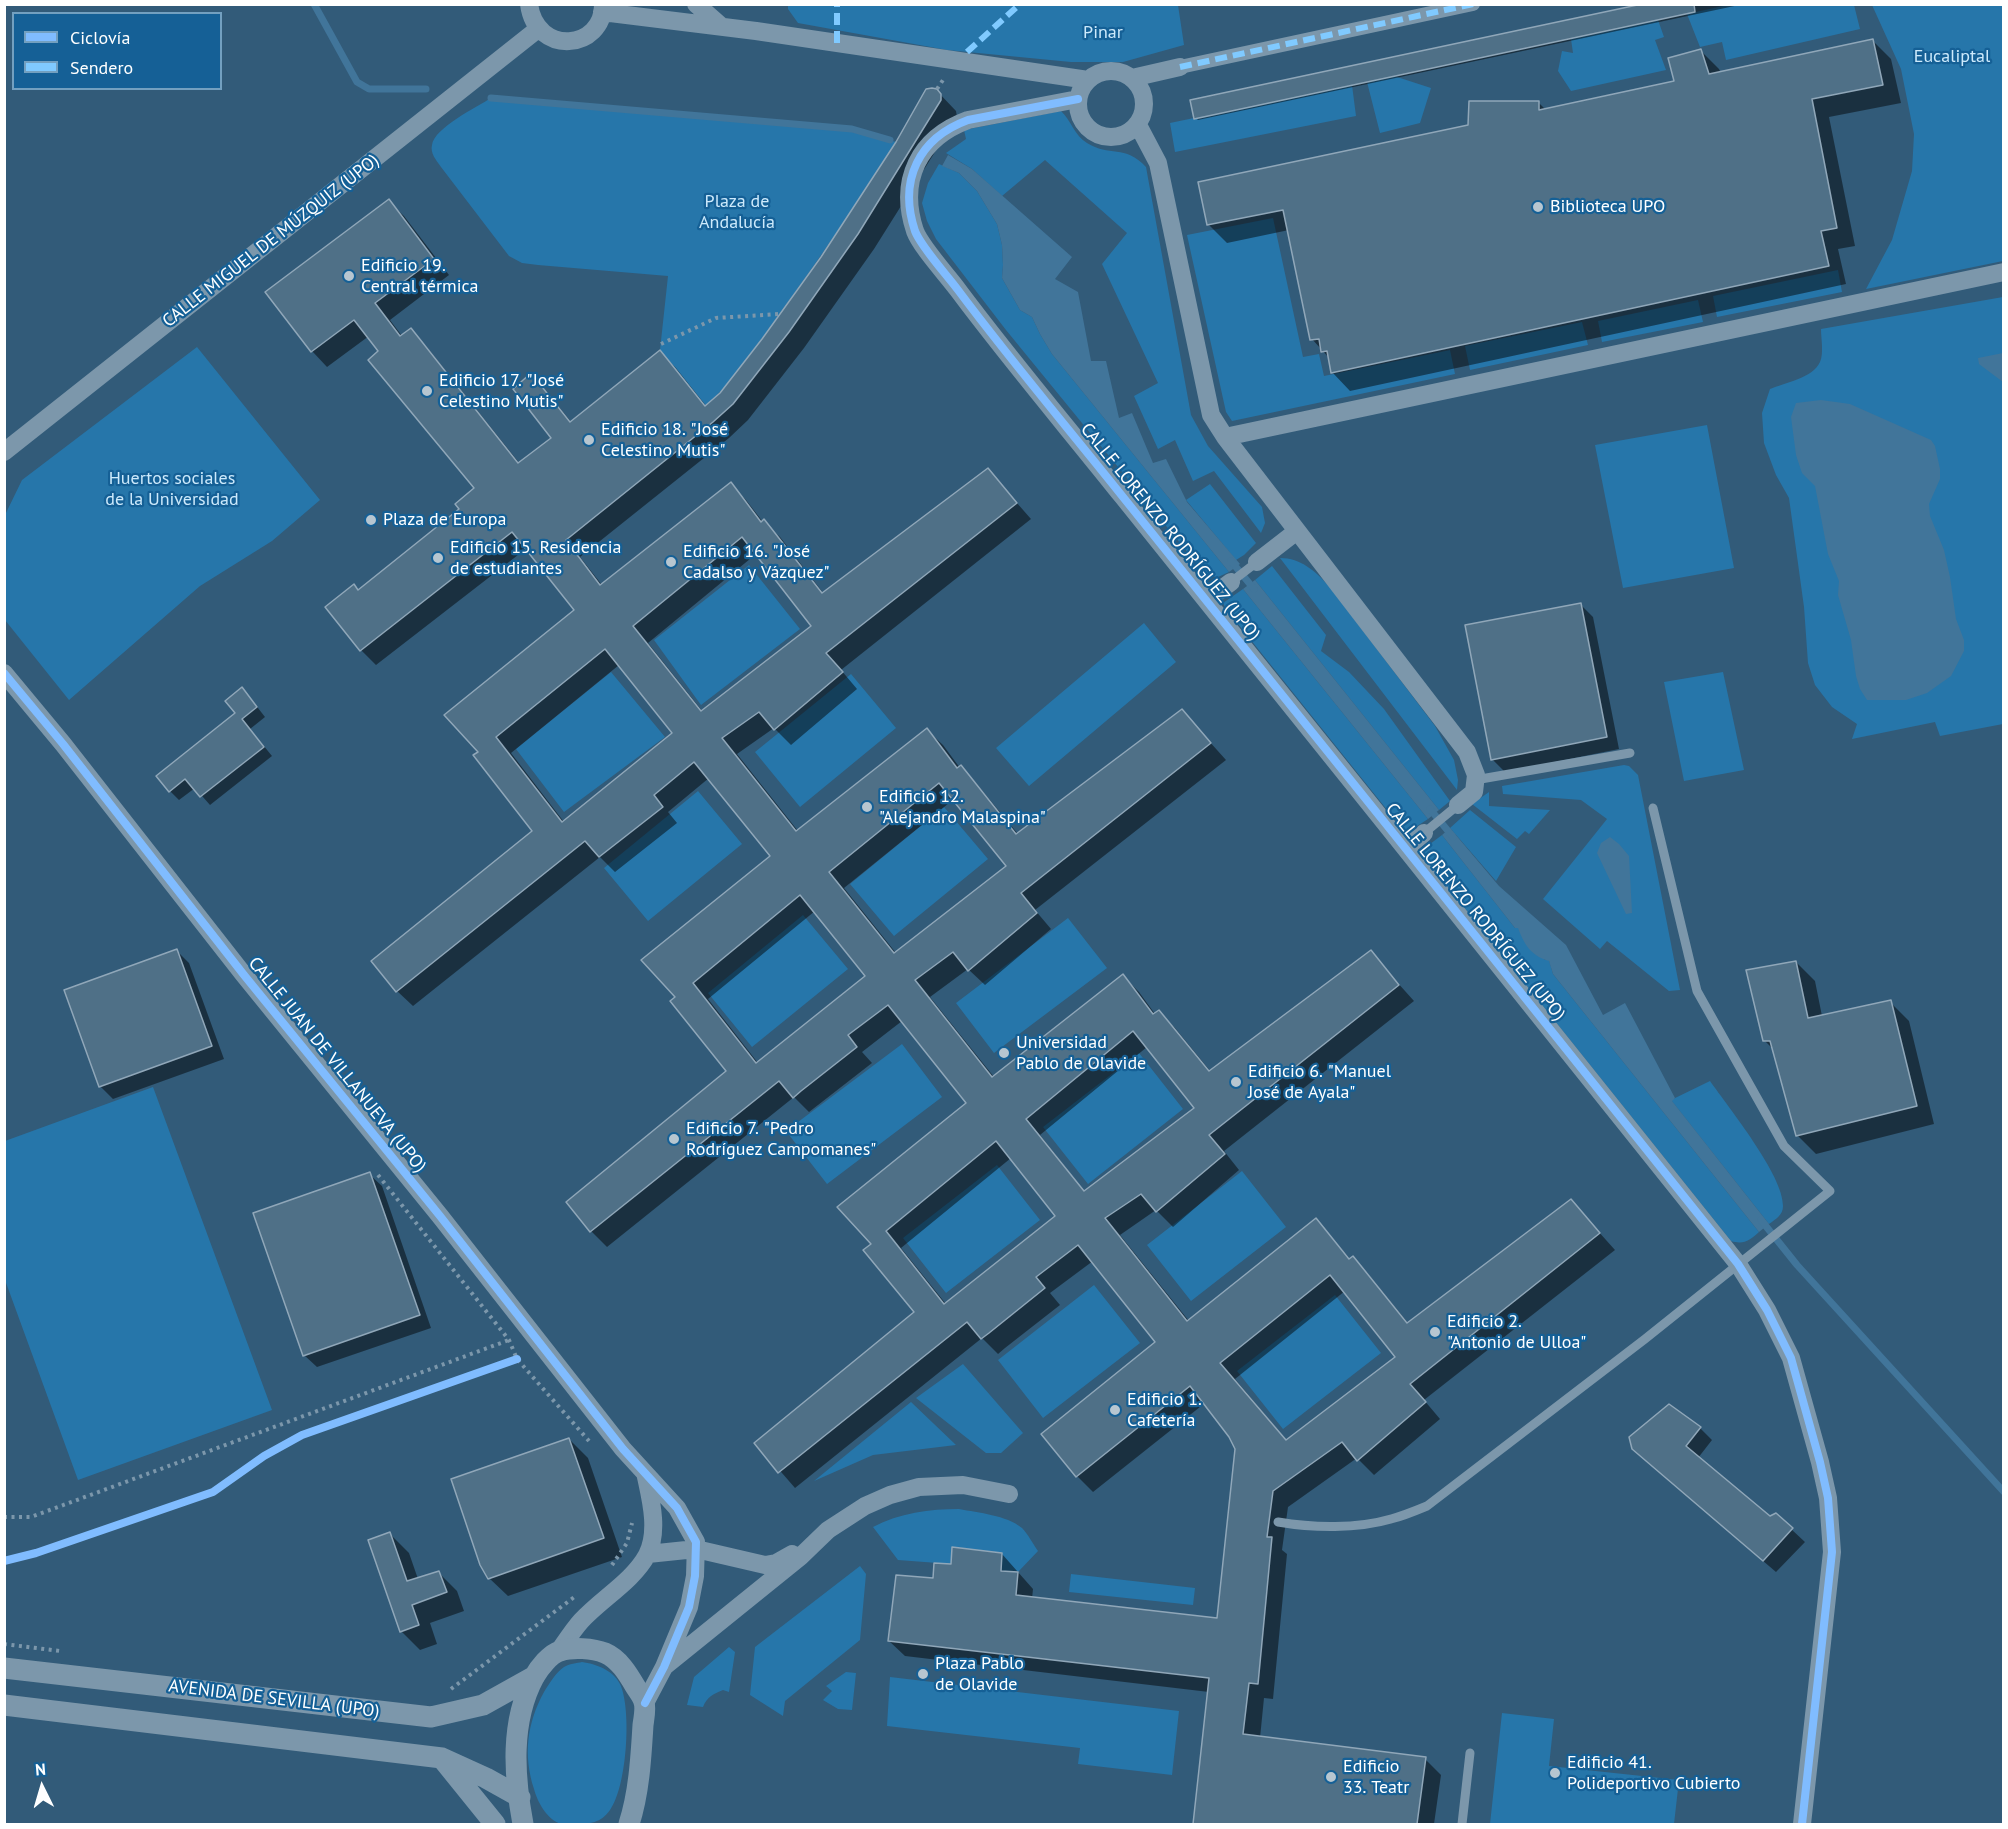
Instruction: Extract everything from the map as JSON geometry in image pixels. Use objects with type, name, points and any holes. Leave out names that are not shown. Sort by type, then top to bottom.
[{"type":"street","points":[[529,4],[532,18],[538,29],[548,37],[559,41],[572,42],[593,31],[600,21],[603,8],[1088,80]]},
{"type":"street","points":[[696,4],[721,26]]},
{"type":"street","points":[[1132,78],[1473,4]]},
{"type":"street","name":"CALLE MIGUEL DE MÚZQUIZ (UPO)","points":[[4,453],[538,29]]},
{"type":"street","points":[[1107,71],[1118,71],[1132,78],[1138,82],[1145,104],[1138,125],[1118,137],[1097,135],[1088,128],[1078,110],[1081,89],[1096,74],[1107,71]]},
{"type":"street","name":"CALLE LORENZO RODRÍGUEZ (UPO)","points":[[1078,99],[968,120],[951,126],[929,143],[914,167],[909,203],[916,234],[1012,362],[1207,600],[1738,1264],[1767,1310],[1791,1358],[1828,1498],[1832,1552],[1802,1824]]},
{"type":"street","points":[[1138,125],[1158,164],[1211,415],[1225,437],[1467,752],[1476,775],[1474,792],[1458,806]]},
{"type":"street","points":[[1225,437],[2004,272]]},
{"type":"street","points":[[1257,562],[1297,531]]},
{"type":"street","points":[[1207,600],[1231,582]]},
{"type":"street","name":"CALLE JUAN DE VILLANUEVA (UPO)","points":[[4,673],[63,744],[244,975],[441,1216],[646,1477],[662,1490],[677,1508],[696,1542],[696,1549]]},
{"type":"street","points":[[1406,848],[1424,833]]},
{"type":"street","points":[[524,1814],[516,1763],[516,1740],[520,1717],[535,1676],[545,1662],[559,1651],[582,1620],[628,1578],[648,1554],[653,1532],[652,1504],[646,1477]]},
{"type":"street","points":[[664,1667],[800,1557],[815,1542],[865,1506],[890,1495],[919,1487],[963,1485],[1009,1494]]},
{"type":"street","points":[[648,1554],[696,1549],[765,1564],[776,1563],[815,1542]]},
{"type":"street","points":[[629,1824],[633,1812],[641,1757],[645,1703],[664,1667],[689,1607],[695,1575],[696,1549]]},
{"type":"street","points":[[559,1651],[584,1649],[606,1653],[625,1668],[645,1703]]},
{"type":"street","name":"AVENIDA DE SEVILLA (UPO)","points":[[4,1668],[431,1717],[483,1705],[535,1676]]},
{"type":"street","points":[[4,1705],[442,1758],[486,1778],[524,1814]]},
{"type":"street","points":[[442,1758],[495,1824]]},
{"type":"lane","points":[[1231,582],[1257,562]]},
{"type":"lane","points":[[1475,780],[1630,753]]},
{"type":"lane","points":[[1424,833],[1458,806]]},
{"type":"lane","points":[[1278,1522],[1302,1526],[1333,1527],[1389,1520],[1427,1506],[1645,1339],[1830,1191],[1784,1146],[1697,991],[1653,808]]},
{"type":"lane","points":[[1462,1824],[1470,1753]]},
{"type":"path","points":[[661,344],[716,318],[779,314]]},
{"type":"path","points":[[4,1517],[31,1517],[509,1340],[517,1359],[595,1448]]},
{"type":"path","points":[[506,1363],[517,1359]]},
{"type":"path","points":[[608,1571],[627,1543],[634,1513]]},
{"type":"path","points":[[450,1689],[580,1592]]},
{"type":"path","points":[[4,1644],[63,1651]]},
{"type":"green space","points":[[1732,4],[1854,5],[1860,29],[1726,60],[1722,42],[1700,47],[1687,14]]},
{"type":"green space","name":"Pinar","points":[[788,5],[1178,5],[1184,45],[1123,62],[1071,62],[947,50],[798,23],[788,9]]},
{"type":"green space","name":"Eucaliptal","points":[[1872,5],[2003,5],[2003,261],[1866,289],[1892,240],[1912,171],[1914,134],[1901,69]]},
{"type":"green space","points":[[1658,20],[1664,37],[1655,40],[1666,70],[1571,91],[1558,71],[1562,51],[1573,53],[1571,39]]},
{"type":"green space","points":[[1394,76],[1431,88],[1420,123],[1380,133],[1367,82]]},
{"type":"green space","points":[[1352,85],[1356,116],[1175,152],[1170,123]]},
{"type":"green space","name":"Plaza de Andalucía","points":[[491,98],[852,129],[896,142],[825,250],[754,349],[727,385],[706,406],[660,350],[668,276],[522,263],[509,256],[437,162],[432,145],[440,132]]},
{"type":"green space","points":[[1061,111],[1087,143],[1124,153],[1146,167],[1191,415],[1208,446],[1262,507],[1265,523],[1261,533],[1214,471],[1193,481],[1175,440],[1158,449],[1134,396],[1158,383],[1102,264],[1127,233],[1045,160],[1002,196],[972,169],[946,153],[966,139],[964,130]]},
{"type":"green space","points":[[939,164],[959,173],[977,191],[997,224],[1002,245],[1002,278],[1020,310],[1032,317],[1052,354],[1229,572],[1218,577],[1207,576],[1006,330],[936,239],[927,221],[922,203],[928,183]]},
{"type":"green space","points":[[1273,218],[1303,357],[1319,354],[1324,376],[1450,350],[1455,374],[1232,421],[1226,412],[1187,235]]},
{"type":"green space","points":[[1838,270],[1842,292],[1717,317],[1713,296]]},
{"type":"green space","points":[[2003,297],[2003,724],[1940,736],[1935,722],[1852,739],[1857,724],[1832,707],[1815,685],[1808,663],[1804,607],[1789,498],[1776,475],[1764,443],[1762,413],[1770,389],[1805,376],[1816,368],[1822,354],[1821,329]]},
{"type":"green space","points":[[1698,300],[1703,322],[1602,342],[1598,321]]},
{"type":"green space","points":[[1582,322],[1588,345],[1470,370],[1465,346]]},
{"type":"green space","name":"Huertos sociales de la Universidad","points":[[197,347],[320,500],[272,541],[200,586],[69,700],[5,620],[5,515],[22,480]]},
{"type":"green space","points":[[1707,425],[1734,568],[1623,588],[1595,445]]},
{"type":"green space","points":[[1210,484],[1256,543],[1236,560],[1186,500]]},
{"type":"green space","points":[[1280,558],[1295,560],[1307,566],[1329,586],[1435,726],[1454,760],[1458,780],[1457,790]]},
{"type":"green space","points":[[749,565],[800,629],[701,705],[654,640]]},
{"type":"green space","points":[[1272,566],[1326,635],[1321,651],[1349,672],[1384,709],[1450,801],[1439,810],[1255,580]]},
{"type":"green space","points":[[1243,589],[1428,819],[1408,832],[1400,826],[1226,609],[1223,603]]},
{"type":"green space","points":[[1144,623],[1176,662],[1029,786],[996,748]]},
{"type":"green space","points":[[611,672],[665,737],[564,812],[516,749]]},
{"type":"green space","points":[[1723,672],[1744,770],[1684,781],[1664,682]]},
{"type":"green space","points":[[851,674],[896,728],[800,807],[755,752]]},
{"type":"green space","points":[[1629,766],[1638,775],[1680,990],[1669,991],[1607,941],[1600,949],[1543,899],[1607,819],[1581,800],[1503,794],[1502,786]]},
{"type":"green space","points":[[698,791],[742,844],[648,921],[604,868]]},
{"type":"green space","points":[[1489,792],[1489,806],[1550,810],[1529,834],[1525,831],[1517,839],[1472,804]]},
{"type":"green space","points":[[944,807],[988,859],[894,936],[850,884]]},
{"type":"green space","points":[[1470,810],[1516,847],[1496,881],[1450,828]]},
{"type":"green space","points":[[1442,835],[1515,928],[1518,927],[1545,960],[1549,960],[1553,974],[1759,1232],[1753,1237],[1743,1242],[1731,1241],[1434,870],[1422,850]]},
{"type":"green space","points":[[803,915],[848,969],[752,1047],[708,993]]},
{"type":"green space","points":[[1068,918],[1107,968],[994,1053],[956,1003]]},
{"type":"green space","points":[[902,1044],[942,1097],[827,1184],[786,1131]]},
{"type":"green space","points":[[1139,1053],[1183,1109],[1088,1184],[1043,1127]]},
{"type":"green space","points":[[1710,1081],[1754,1142],[1775,1178],[1781,1193],[1783,1209],[1779,1216],[1769,1224],[1671,1100]]},
{"type":"green space","points":[[153,1087],[272,1410],[78,1480],[5,1280],[5,1141]]},
{"type":"green space","points":[[997,1165],[1040,1220],[946,1293],[903,1238]]},
{"type":"green space","points":[[1242,1171],[1286,1227],[1191,1301],[1147,1245]]},
{"type":"green space","points":[[1094,1285],[1140,1343],[1043,1418],[998,1360]]},
{"type":"green space","points":[[1335,1295],[1381,1353],[1283,1429],[1237,1371]]},
{"type":"green space","points":[[963,1364],[1023,1433],[1001,1453],[986,1453],[916,1398]]},
{"type":"green space","points":[[911,1402],[956,1445],[873,1455],[814,1481]]},
{"type":"green space","points":[[959,1509],[992,1515],[1016,1524],[1024,1530],[1038,1551],[1018,1572],[1001,1571],[1002,1553],[952,1547],[951,1564],[898,1560],[873,1527],[893,1518],[915,1513]]},
{"type":"green space","points":[[860,1566],[866,1574],[860,1640],[785,1701],[783,1716],[750,1695],[755,1647]]},
{"type":"green space","points":[[1071,1574],[1195,1588],[1193,1605],[1069,1592]]},
{"type":"green space","points":[[729,1647],[735,1652],[729,1692],[723,1690],[713,1694],[703,1707],[687,1705],[694,1677]]},
{"type":"green space","points":[[582,1662],[604,1668],[620,1684],[624,1696],[627,1729],[624,1767],[616,1799],[603,1818],[585,1824],[564,1825],[551,1819],[543,1810],[535,1794],[529,1764],[528,1739],[538,1704],[550,1682],[564,1667]]},
{"type":"green space","points":[[846,1672],[856,1673],[852,1710],[838,1709],[823,1700],[832,1691],[826,1686]]},
{"type":"green space","points":[[890,1677],[1179,1711],[1172,1775],[1078,1764],[1080,1748],[887,1726]]},
{"type":"green space","name":"Edificio 41. Polideportivo Cubierto","points":[[1502,1713],[1554,1719],[1549,1766],[1679,1780],[1674,1824],[1490,1824]]},
{"type":"shaded area","points":[[948,155],[972,169],[1072,257],[1055,279],[1078,292],[1091,361],[1106,361],[1119,418],[1132,413],[1153,463],[1166,459],[1187,502],[1240,564],[1229,572],[1052,354],[1032,317],[1020,310],[1002,278],[1002,245],[997,224],[977,191],[959,173],[942,166]]},
{"type":"shaded area","points":[[2004,353],[2003,382],[1979,364],[1978,358]]},
{"type":"shaded area","points":[[1821,400],[1850,404],[1931,440],[1935,446],[1940,479],[1929,504],[1930,516],[1944,550],[1956,619],[1964,640],[1964,651],[1951,676],[1927,693],[1906,700],[1867,700],[1856,676],[1851,640],[1838,595],[1839,581],[1828,554],[1815,486],[1802,473],[1796,455],[1791,417],[1796,403]]},
{"type":"shaded area","points":[[1255,580],[1439,810],[1428,819],[1243,589]]},
{"type":"shaded area","points":[[1450,828],[1499,886],[1566,945],[1603,1015],[1625,1003],[1675,1098],[1672,1101],[1769,1224],[1759,1232],[1553,974],[1549,961],[1537,956],[1529,949],[1518,928],[1515,928],[1442,835]]},
{"type":"shaded area","points":[[1610,837],[1629,856],[1632,913],[1626,914],[1597,853],[1601,843]]},
{"type":"building","points":[[1642,4],[1694,4],[1695,12],[1194,119],[1190,100]]},
{"type":"building","points":[[1873,39],[1883,85],[1812,99],[1837,228],[1821,231],[1829,266],[1331,373],[1327,351],[1321,352],[1319,339],[1310,340],[1283,210],[1207,225],[1198,182],[1468,125],[1469,101],[1539,101],[1539,110],[1674,81],[1668,58],[1701,49],[1709,74]]},
{"type":"building","points":[[926,89],[937,89],[941,94],[941,100],[858,234],[789,332],[733,404],[566,540],[600,585],[731,482],[761,522],[764,519],[822,593],[988,468],[1017,503],[826,653],[843,672],[774,730],[759,712],[722,738],[796,831],[927,728],[957,768],[961,765],[1016,834],[1182,709],[1211,743],[1021,893],[1037,913],[968,971],[953,952],[915,980],[992,1077],[1123,974],[1153,1014],[1159,1010],[1209,1071],[1371,950],[1399,985],[1209,1135],[1225,1154],[1156,1212],[1141,1194],[1105,1218],[1187,1321],[1316,1218],[1349,1259],[1353,1256],[1407,1323],[1571,1199],[1600,1233],[1410,1384],[1426,1402],[1357,1461],[1342,1442],[1273,1491],[1267,1537],[1272,1537],[1258,1684],[1249,1683],[1243,1734],[1426,1757],[1417,1824],[1193,1824],[1209,1678],[888,1641],[896,1575],[933,1578],[934,1563],[951,1564],[952,1547],[1002,1553],[1001,1571],[1018,1572],[1016,1595],[1217,1618],[1235,1449],[1229,1437],[1190,1386],[1076,1477],[1041,1434],[1155,1342],[1078,1245],[1036,1277],[1045,1288],[989,1333],[981,1339],[967,1322],[778,1473],[754,1443],[914,1312],[863,1250],[871,1244],[837,1207],[966,1103],[888,1005],[848,1035],[857,1047],[793,1098],[779,1081],[590,1232],[566,1202],[726,1071],[670,1001],[675,997],[641,960],[770,856],[694,762],[654,795],[663,807],[599,857],[585,841],[396,992],[371,961],[532,831],[473,755],[478,752],[444,715],[574,610],[512,532],[360,651],[325,607],[354,584],[358,590],[459,509],[455,504],[474,488],[368,360],[378,351],[354,320],[311,352],[265,292],[389,199],[434,259],[375,303],[400,336],[411,328],[518,463],[551,438],[513,389],[531,373],[570,422],[660,350],[705,406],[720,393],[821,257],[896,142]],"holes":[[[742,537],[811,626],[701,711],[633,626]],[[605,649],[672,733],[562,822],[496,737]],[[939,783],[1006,866],[894,953],[829,872]],[[800,895],[865,976],[756,1063],[693,983]],[[1133,1031],[1194,1108],[1084,1191],[1026,1119]],[[996,1141],[1055,1216],[944,1304],[886,1231]],[[1330,1275],[1395,1357],[1286,1440],[1220,1363]]]},
{"type":"building","points":[[1581,603],[1607,737],[1491,760],[1465,625]]},
{"type":"building","points":[[242,687],[257,707],[242,719],[264,747],[200,797],[185,779],[169,792],[156,776],[235,713],[225,701]]},
{"type":"building","points":[[177,949],[212,1046],[99,1087],[64,990]]},
{"type":"building","points":[[1796,961],[1808,1018],[1891,1000],[1917,1106],[1796,1136],[1770,1041],[1763,1041],[1746,970]]},
{"type":"building","points":[[370,1172],[420,1315],[303,1356],[253,1213]]},
{"type":"building","points":[[1669,1404],[1701,1427],[1686,1446],[1770,1516],[1776,1513],[1793,1528],[1763,1561],[1632,1449],[1629,1437]]},
{"type":"building","points":[[569,1438],[604,1538],[488,1579],[480,1565],[451,1479]]},
{"type":"building","points":[[390,1532],[407,1581],[439,1571],[447,1592],[412,1605],[419,1625],[400,1632],[368,1540]]},
{"type":"waterway","points":[[314,4],[357,82],[369,89],[426,89]]},
{"type":"waterway","points":[[491,98],[852,129],[890,140]]},
{"type":"waterway","points":[[1231,561],[1254,589]]},
{"type":"waterway","points":[[1430,809],[1453,837]]},
{"type":"waterway","points":[[1761,1220],[1797,1265],[2004,1492]]},
{"type":"marked path","points":[[837,4],[837,43]]},
{"type":"marked path","points":[[967,52],[1020,4]]},
{"type":"marked path","points":[[1180,67],[1473,4]]},
{"type":"cycle path","points":[[1078,99],[968,120],[937,138],[925,150],[911,178],[910,212],[915,231],[928,253],[1019,369],[1738,1264],[1767,1310],[1791,1358],[1820,1462],[1828,1498],[1832,1552],[1802,1824]]},
{"type":"cycle path","points":[[4,673],[63,744],[244,975],[440,1216],[623,1449],[677,1508],[696,1542],[695,1576],[689,1607],[664,1667],[645,1703]]},
{"type":"cycle path","points":[[4,1561],[36,1553],[213,1492],[264,1456],[302,1435],[517,1359]]},
{"type":"place","name":"Biblioteca UPO","points":[[1538,207]]},
{"type":"place","name":"Edificio 19. Central térmica","points":[[349,276]]},
{"type":"place","name":"Edificio 17. \"José Celestino Mutis\"","points":[[427,391]]},
{"type":"place","name":"Edificio 18. \"José Celestino Mutis\"","points":[[589,440]]},
{"type":"place","name":"Plaza de Europa","points":[[371,520]]},
{"type":"place","name":"Edificio 15. Residencia de estudiantes","points":[[438,558]]},
{"type":"place","name":"Edificio 16. \"José Cadalso y Vázquez\"","points":[[671,562]]},
{"type":"place","name":"Edificio 12. \"Alejandro Malaspina\"","points":[[867,807]]},
{"type":"place","name":"Universidad Pablo de Olavide","points":[[1004,1053]]},
{"type":"place","name":"Edificio 6. \"Manuel José de Ayala\"","points":[[1236,1082]]},
{"type":"place","name":"Edificio 7. \"Pedro Rodríguez Campomanes\"","points":[[674,1139]]},
{"type":"place","name":"Edificio 2. \"Antonio de Ulloa\"","points":[[1435,1332]]},
{"type":"place","name":"Edificio 1. Cafetería","points":[[1115,1410]]},
{"type":"place","name":"Plaza Pablo de Olavide","points":[[923,1674]]},
{"type":"place","name":"Edificio 41. Polideportivo Cubierto","points":[[1555,1773]]},
{"type":"place","name":"Edificio 33. Teatr","points":[[1331,1777]]}]
